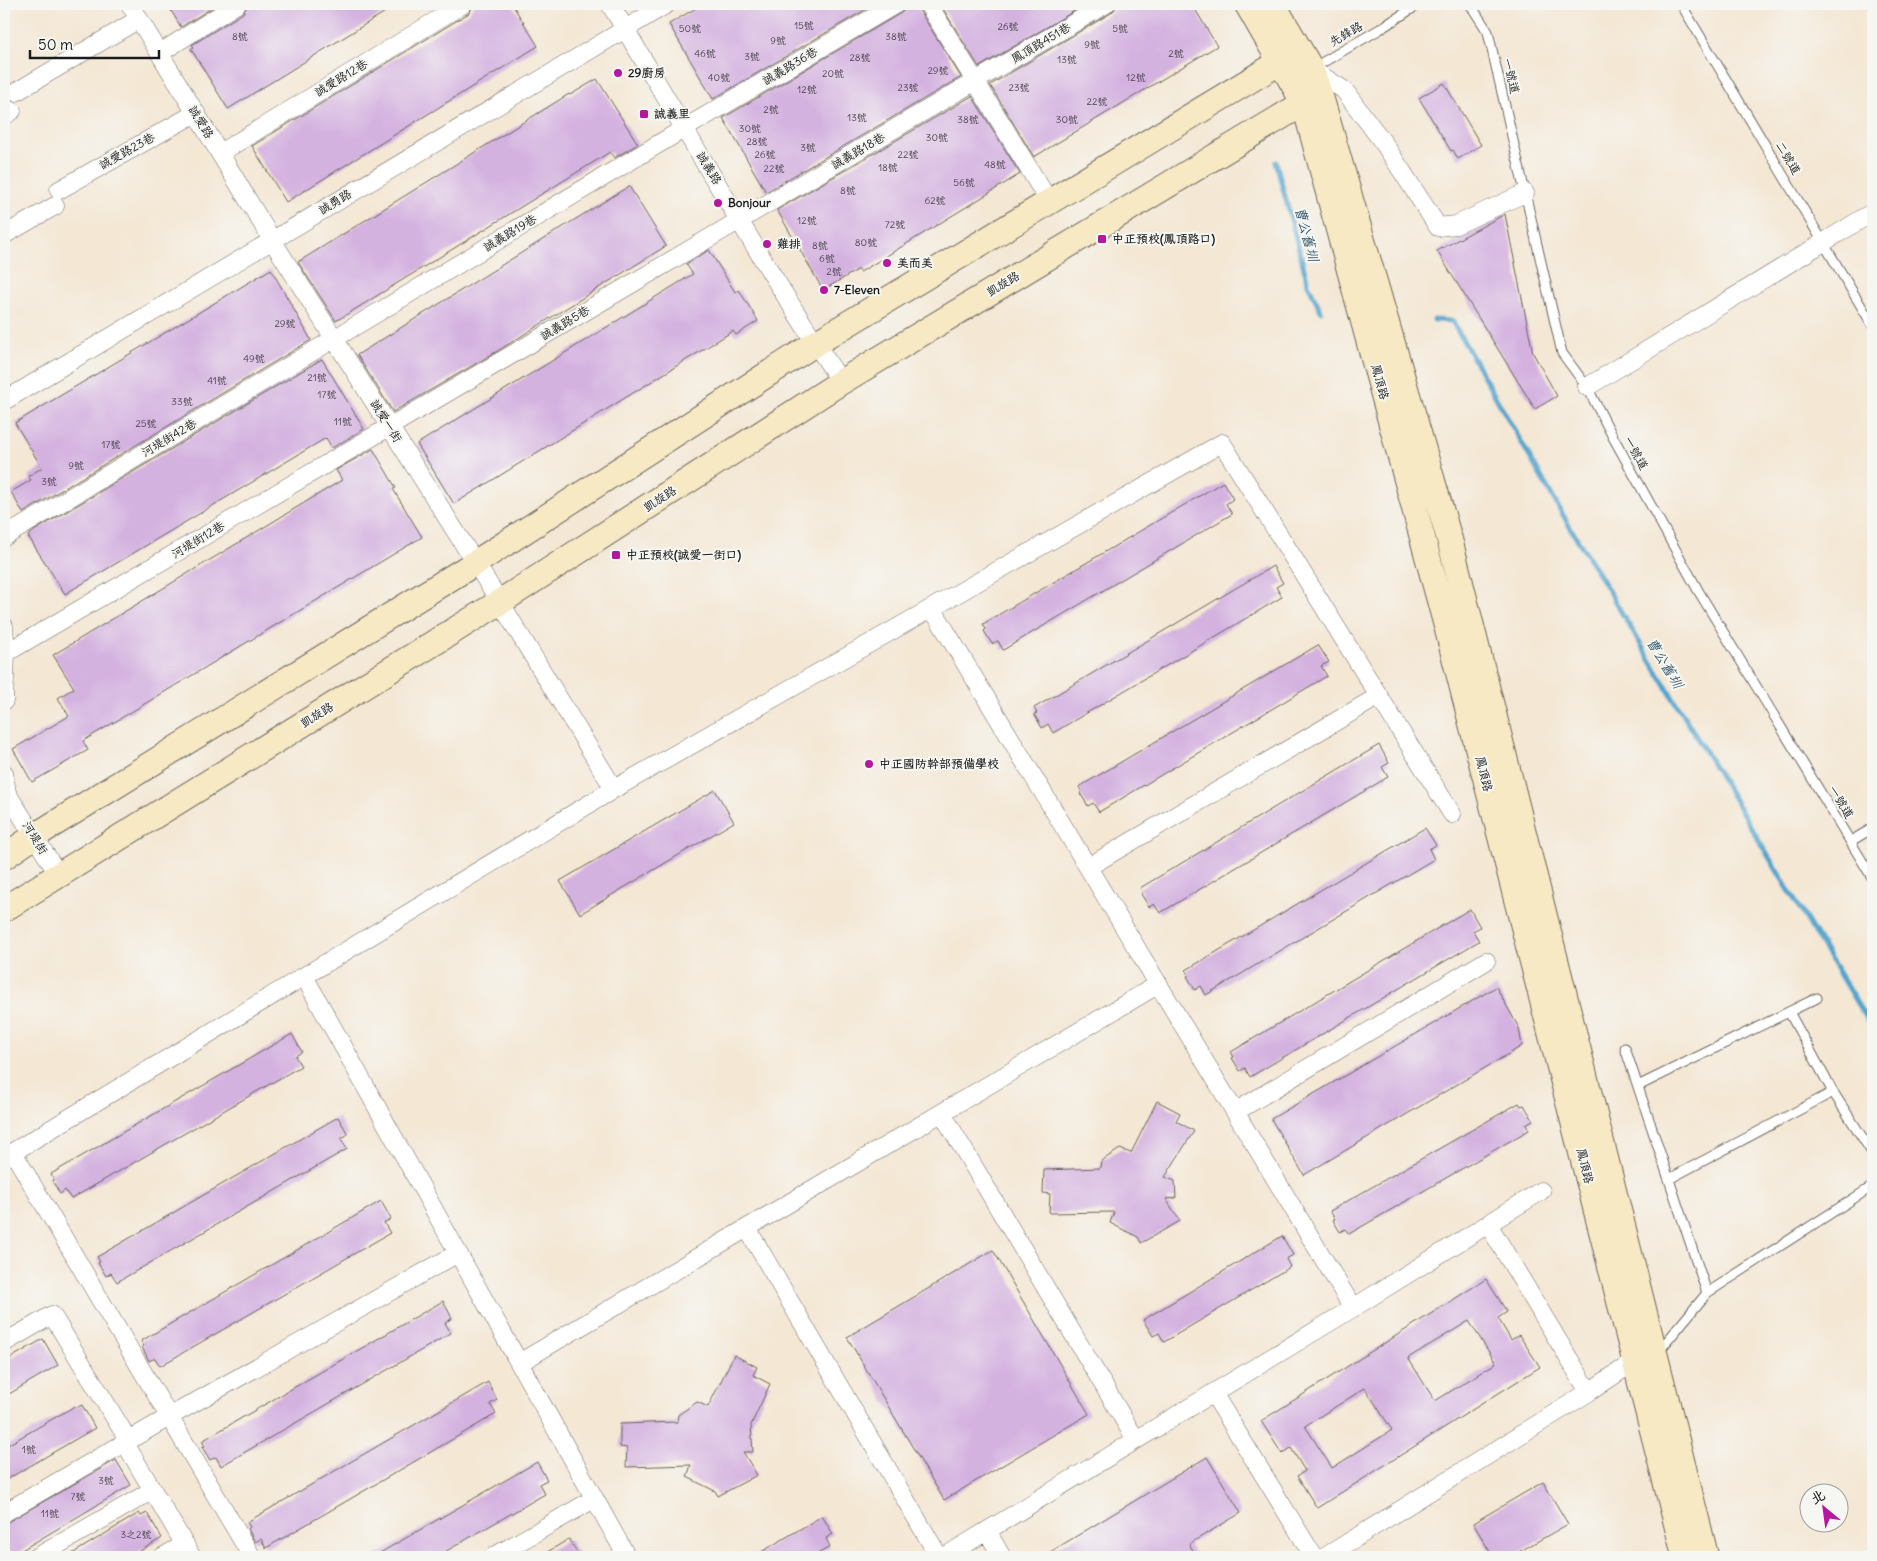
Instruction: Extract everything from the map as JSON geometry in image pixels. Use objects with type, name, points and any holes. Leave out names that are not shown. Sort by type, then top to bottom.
[{"type":"street","points":[[160,53],[237,4]]},
{"type":"street","name":"誠愛路12巷","points":[[220,153],[463,4]]},
{"type":"street","name":"誠義路","points":[[610,4],[816,343],[842,382]]},
{"type":"street","name":"誠勇路","points":[[4,402],[667,4]]},
{"type":"street","name":"誠義路36巷","points":[[685,128],[896,4]]},
{"type":"street","points":[[928,4],[1050,203]]},
{"type":"street","name":"鳳頂路451巷","points":[[976,82],[1106,4]]},
{"type":"street","name":"鳳頂路","points":[[1247,4],[1297,61]]},
{"type":"street","name":"鳳頂路","points":[[1273,4],[1312,100],[1447,628],[1645,1358],[1706,1557]]},
{"type":"street","points":[[16,92],[134,11]]},
{"type":"street","name":"誠愛路","points":[[134,11],[272,240]]},
{"type":"street","points":[[4,857],[475,562],[816,343],[1050,203],[1297,61],[1344,90],[1385,145],[1438,227],[1456,225],[1525,193]]},
{"type":"street","name":"誠義路18巷","points":[[740,219],[976,82]]},
{"type":"street","name":"凱旋路","points":[[4,908],[500,602],[842,382],[1312,100]]},
{"type":"street","name":"誠愛路23巷","points":[[4,234],[57,198],[196,113]]},
{"type":"street","name":"誠義路19巷","points":[[334,338],[685,128]]},
{"type":"street","points":[[1587,387],[1873,212]]},
{"type":"street","name":"誠義路5巷","points":[[390,427],[740,219]]},
{"type":"street","name":"誠愛一街","points":[[272,240],[500,602],[614,789]]},
{"type":"street","name":"河堤街42巷","points":[[4,537],[334,338]]},
{"type":"street","name":"河堤街12巷","points":[[6,653],[390,427]]},
{"type":"street","points":[[252,1557],[13,1152],[614,789],[1222,443],[1452,814]]},
{"type":"street","points":[[932,608],[1353,1308]]},
{"type":"street","points":[[4,626],[6,653],[4,701]]},
{"type":"street","points":[[1088,867],[1379,696]]},
{"type":"street","name":"河堤街","points":[[4,773],[7,793],[58,874]]},
{"type":"street","points":[[1235,1112],[1486,961]]},
{"type":"street","points":[[304,976],[627,1557]]},
{"type":"street","points":[[519,1363],[1159,984]]},
{"type":"street","points":[[942,1113],[1136,1440]]},
{"type":"street","points":[[944,1557],[1541,1191]]},
{"type":"street","points":[[1488,1224],[1589,1392]]},
{"type":"street","points":[[747,1228],[939,1557]]},
{"type":"street","points":[[4,1513],[458,1253]]},
{"type":"street","points":[[4,1343],[52,1315],[124,1433],[125,1443],[189,1551],[162,1557]]},
{"type":"street","points":[[1325,1557],[1645,1358]]},
{"type":"street","name":"鳳頂路","points":[[1645,1358],[1685,1557]]},
{"type":"street","points":[[1213,1393],[1314,1557]]},
{"type":"street","points":[[37,1557],[153,1490]]},
{"type":"street","points":[[493,1557],[594,1499]]},
{"type":"street","points":[[987,1531],[1002,1557]]},
{"type":"lane","name":"先鋒路","points":[[1297,61],[1380,29],[1419,4]]},
{"type":"lane","name":"一號道","points":[[1470,4],[1488,32],[1562,353],[1587,387],[1700,592],[1873,879]]},
{"type":"lane","name":"二號道","points":[[1681,4],[1873,326]]},
{"type":"lane","points":[[1851,841],[1873,828]]},
{"type":"lane","points":[[1638,1086],[1818,998]]},
{"type":"lane","points":[[1789,1012],[1833,1092],[1873,1154]]},
{"type":"lane","points":[[1625,1048],[1707,1294]]},
{"type":"lane","points":[[1669,1179],[1833,1092]]},
{"type":"lane","points":[[1645,1358],[1707,1294],[1873,1186]]},
{"type":"building","points":[[167,4],[218,4],[181,27]]},
{"type":"building","points":[[248,4],[398,4],[228,109],[191,49],[194,47],[192,45],[243,13]]},
{"type":"building","points":[[474,4],[512,4],[538,46],[286,202],[252,146],[469,13]]},
{"type":"building","points":[[703,4],[875,4],[713,99],[669,24]]},
{"type":"building","points":[[907,4],[917,4],[961,77],[766,192],[723,118],[901,13]]},
{"type":"building","points":[[940,4],[1086,4],[979,67]]},
{"type":"building","points":[[1117,4],[1192,4],[1217,46],[1034,157],[990,85],[1111,13]]},
{"type":"building","points":[[597,79],[638,144],[614,158],[610,152],[336,321],[298,262],[569,94]]},
{"type":"building","points":[[1444,83],[1481,145],[1458,159],[1453,150],[1451,151],[1419,98]]},
{"type":"building","points":[[972,96],[1020,174],[867,268],[860,272],[859,269],[823,290],[777,210]]},
{"type":"building","points":[[629,186],[666,246],[499,350],[393,412],[357,355]]},
{"type":"building","points":[[1505,214],[1533,353],[1557,396],[1535,409],[1437,251]]},
{"type":"building","points":[[709,250],[735,292],[739,290],[758,321],[736,335],[733,331],[454,504],[417,444],[693,274],[686,264]]},
{"type":"building","points":[[271,269],[311,340],[23,513],[11,492],[31,480],[28,476],[42,468],[15,423]]},
{"type":"building","points":[[322,359],[364,429],[332,448],[326,438],[65,594],[28,536]]},
{"type":"building","points":[[373,449],[396,488],[393,489],[422,537],[83,741],[88,750],[32,782],[13,749],[69,716],[58,698],[74,688],[53,655],[342,480],[336,470]]},
{"type":"building","points":[[1223,482],[1233,499],[1226,504],[1232,514],[1003,650],[998,641],[992,644],[984,631],[986,629],[983,624]]},
{"type":"building","points":[[1273,566],[1283,583],[1276,587],[1282,597],[1053,733],[1048,724],[1042,728],[1034,714],[1037,713],[1034,708]]},
{"type":"building","points":[[1318,645],[1329,662],[1321,666],[1327,676],[1099,812],[1093,803],[1088,806],[1080,793],[1082,792],[1079,787]]},
{"type":"building","points":[[1379,745],[1389,763],[1382,767],[1388,777],[1160,913],[1154,904],[1149,907],[1141,894],[1143,893],[1140,888]]},
{"type":"building","points":[[715,790],[734,822],[580,914],[560,881]]},
{"type":"building","points":[[1425,828],[1436,845],[1429,849],[1434,859],[1206,995],[1201,986],[1195,990],[1187,976],[1189,975],[1186,970]]},
{"type":"building","points":[[1470,909],[1480,927],[1473,931],[1479,941],[1250,1077],[1245,1068],[1240,1071],[1232,1058],[1234,1057],[1231,1052]]},
{"type":"building","points":[[1496,987],[1519,1028],[1522,1046],[1304,1175],[1271,1119]]},
{"type":"building","points":[[292,1034],[302,1052],[295,1056],[301,1066],[71,1199],[65,1190],[60,1194],[52,1180],[54,1179],[51,1174]]},
{"type":"building","points":[[1157,1101],[1180,1113],[1176,1121],[1194,1131],[1165,1177],[1175,1181],[1176,1198],[1166,1199],[1180,1221],[1141,1243],[1138,1237],[1110,1223],[1114,1212],[1049,1213],[1050,1194],[1043,1193],[1044,1170],[1100,1168],[1101,1161],[1120,1149],[1131,1153]]},
{"type":"building","points":[[1519,1103],[1521,1106],[1524,1105],[1533,1120],[1526,1124],[1529,1130],[1349,1234],[1345,1229],[1340,1232],[1330,1211]]},
{"type":"building","points":[[338,1117],[348,1134],[341,1139],[347,1149],[117,1282],[111,1273],[106,1276],[98,1263],[100,1262],[97,1257]]},
{"type":"building","points":[[381,1201],[391,1219],[384,1223],[390,1233],[160,1366],[155,1358],[149,1361],[141,1341]]},
{"type":"building","points":[[1282,1236],[1293,1255],[1286,1259],[1290,1267],[1164,1342],[1159,1333],[1153,1336],[1143,1320]]},
{"type":"building","points":[[993,1250],[1089,1414],[944,1500],[847,1337]]},
{"type":"building","points":[[1486,1279],[1507,1312],[1498,1318],[1511,1340],[1519,1335],[1540,1367],[1317,1508],[1297,1476],[1305,1471],[1291,1448],[1282,1454],[1261,1421]],"holes":[[[1469,1321],[1496,1363],[1435,1401],[1408,1358]],[[1365,1388],[1392,1430],[1332,1468],[1305,1426]]]},
{"type":"building","points":[[443,1301],[452,1318],[445,1323],[451,1333],[221,1466],[216,1457],[210,1460],[202,1447],[205,1446],[202,1441]]},
{"type":"building","points":[[43,1339],[58,1365],[4,1397],[4,1362]]},
{"type":"building","points":[[734,1355],[757,1367],[753,1375],[770,1384],[751,1425],[753,1452],[743,1452],[757,1475],[718,1496],[715,1491],[687,1477],[691,1465],[626,1467],[627,1448],[620,1447],[620,1424],[677,1422],[678,1415],[697,1402],[708,1407]]},
{"type":"building","points":[[488,1382],[497,1400],[490,1404],[496,1414],[266,1548],[261,1539],[255,1542],[248,1529],[250,1527],[247,1522]]},
{"type":"building","points":[[82,1405],[95,1428],[4,1481],[4,1447],[75,1406],[76,1408]]},
{"type":"building","points":[[1207,1457],[1241,1513],[1189,1544],[1197,1557],[1042,1557]]},
{"type":"building","points":[[116,1460],[131,1485],[10,1557],[4,1557],[4,1524]]},
{"type":"building","points":[[537,1462],[547,1480],[539,1484],[545,1494],[436,1557],[373,1557]]},
{"type":"building","points":[[1543,1482],[1568,1524],[1510,1557],[1493,1557],[1473,1523]]},
{"type":"building","points":[[139,1513],[141,1516],[147,1513],[162,1538],[130,1557],[67,1557]]},
{"type":"building","points":[[822,1516],[833,1534],[826,1538],[830,1547],[812,1557],[753,1557]]},
{"type":"building","points":[[569,1539],[580,1557],[539,1557]]},
{"type":"waterway","name":"曹公舊圳","points":[[1276,162],[1308,284],[1321,311]]},
{"type":"waterway","name":"曹公舊圳","points":[[1434,320],[1452,321],[1567,522],[1873,1030]]},
{"type":"place","name":"29廚房","points":[[618,73]]},
{"type":"place","name":"誠義里","points":[[644,114]]},
{"type":"place","name":"Bonjour","points":[[718,203]]},
{"type":"place","name":"中正預校(鳳頂路口)","points":[[1102,239]]},
{"type":"place","name":"雞排","points":[[767,244]]},
{"type":"place","name":"美而美","points":[[887,263]]},
{"type":"place","name":"7-Eleven","points":[[824,290]]},
{"type":"place","name":"中正預校(誠愛一街口)","points":[[616,555]]},
{"type":"place","name":"中正國防幹部預備學校","points":[[869,764]]}]
